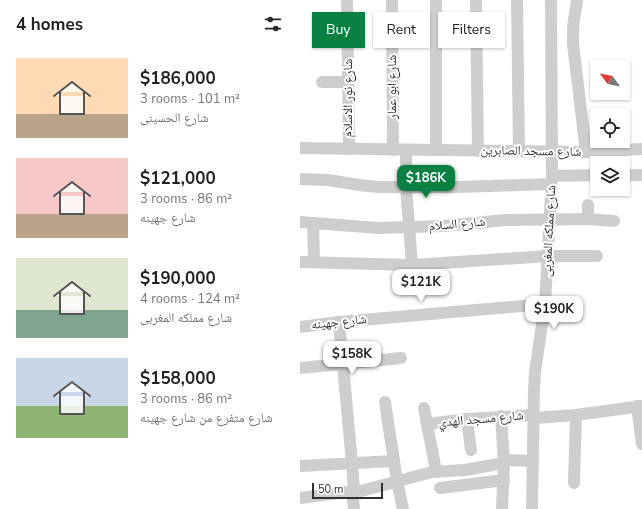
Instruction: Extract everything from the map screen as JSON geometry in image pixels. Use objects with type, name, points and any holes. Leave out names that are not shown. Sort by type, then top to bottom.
[{"type":"street","name":"شارع نور الاسلام","points":[[347,0],[349,149]]},
{"type":"street","name":"شارع ابو عمار","points":[[392,0],[393,150]]},
{"type":"street","points":[[436,0],[436,150]]},
{"type":"street","points":[[476,0],[478,151]]},
{"type":"street","points":[[517,0],[519,151]]},
{"type":"street","name":"شارع مملكه المغربى","points":[[532,509],[535,372],[545,304],[552,180],[550,0]]},
{"type":"street","points":[[577,0],[573,27],[573,44],[586,152]]},
{"type":"street","points":[[322,82],[348,82]]},
{"type":"street","name":"شارع مسجد الصابرين","points":[[300,148],[552,152],[642,149]]},
{"type":"street","points":[[406,150],[406,187],[412,264]]},
{"type":"street","points":[[630,175],[642,175]]},
{"type":"street","points":[[300,179],[328,180],[378,187],[406,187],[552,180],[590,176]]},
{"type":"street","points":[[588,204],[588,219]]},
{"type":"street","name":"شارع السلام","points":[[300,222],[378,228],[409,228],[505,220],[588,219],[614,221]]},
{"type":"street","points":[[313,223],[314,262]]},
{"type":"street","points":[[300,262],[412,264],[548,256],[597,256]]},
{"type":"street","name":"شارع جهينه","points":[[300,327],[339,322],[545,304]]},
{"type":"street","points":[[339,322],[352,463],[354,509]]},
{"type":"street","points":[[300,368],[401,358]]},
{"type":"street","points":[[385,402],[397,481],[403,509]]},
{"type":"street","points":[[639,406],[642,444]]},
{"type":"street","name":"شارع مسجد الهدي","points":[[427,424],[501,416],[576,415],[639,406]]},
{"type":"street","points":[[424,408],[436,471]]},
{"type":"street","points":[[574,483],[576,415]]},
{"type":"street","points":[[501,416],[504,461],[502,509]]},
{"type":"street","points":[[467,419],[471,450]]},
{"type":"street","points":[[300,466],[394,461]]},
{"type":"street","points":[[300,498],[354,490],[361,491],[436,471],[465,470],[504,461],[533,461]]},
{"type":"street","points":[[440,488],[504,480]]},
{"type":"street","points":[[300,494],[302,509]]}]
